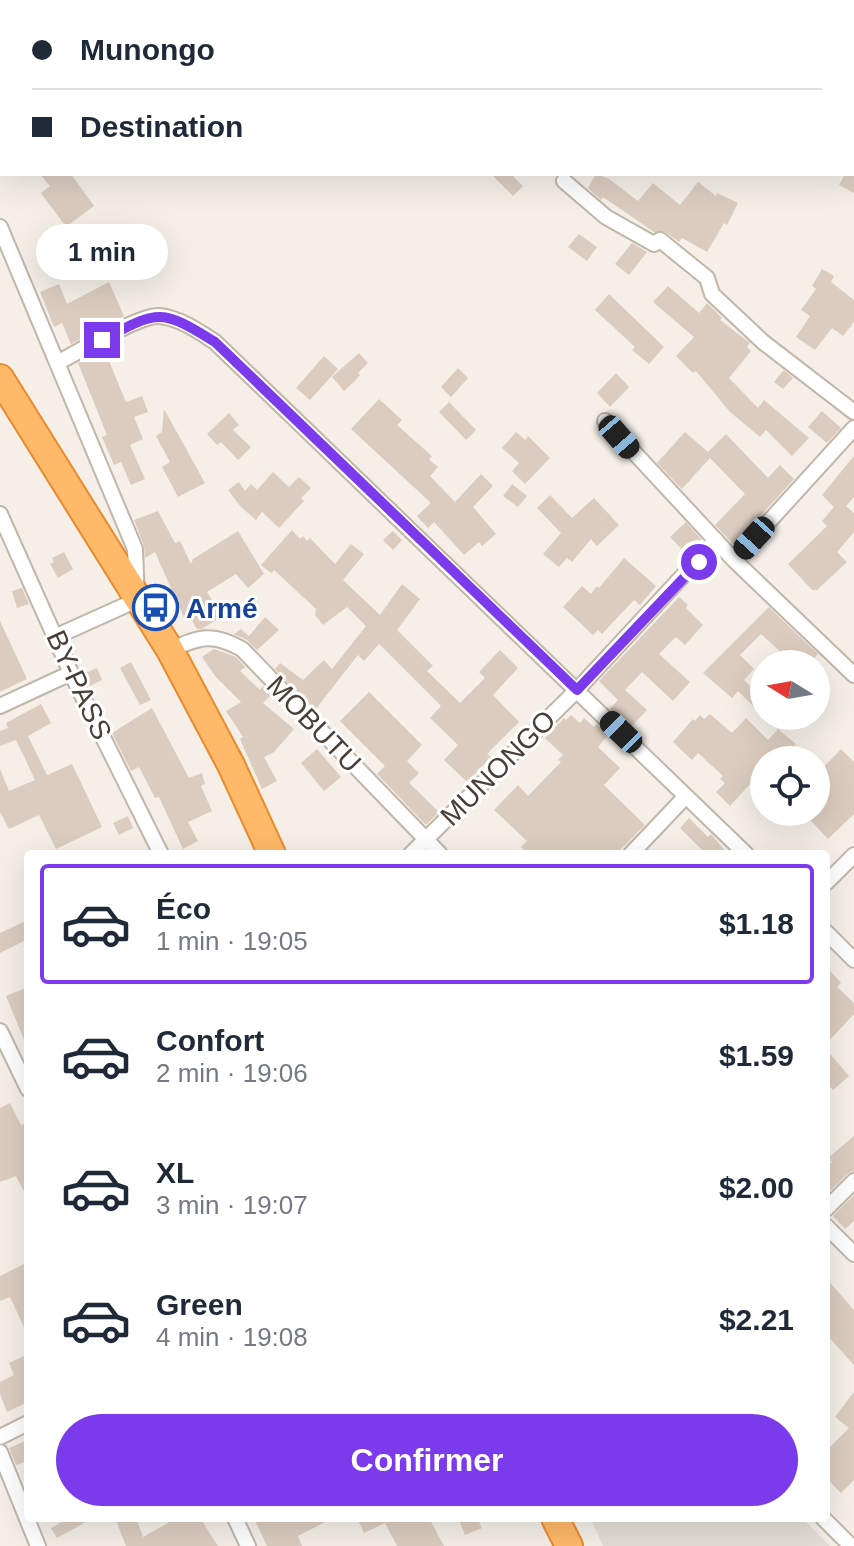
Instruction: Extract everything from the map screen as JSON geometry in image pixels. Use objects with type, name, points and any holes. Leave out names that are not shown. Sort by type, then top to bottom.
[{"type":"highway","points":[[0,378],[170,650],[231,765],[270,850]]},
{"type":"highway","points":[[557,1522],[569,1546]]},
{"type":"street","points":[[564,181],[606,217],[654,244],[660,240],[673,249],[707,278],[712,294],[763,342],[854,412]]},
{"type":"street","points":[[0,227],[135,549],[137,600],[57,636]]},
{"type":"street","points":[[57,363],[147,317],[170,318],[189,325],[215,342],[742,850]]},
{"type":"street","points":[[605,421],[734,560],[854,675]]},
{"type":"street","points":[[734,560],[854,428]]},
{"type":"street","name":"BY-PASS","points":[[0,514],[71,673],[159,850]]},
{"type":"street","name":"MUNONGO","points":[[415,850],[577,690],[716,540]]},
{"type":"street","name":"MOBUTU","points":[[170,650],[201,637],[224,639],[242,649],[436,850]]},
{"type":"street","points":[[0,706],[71,673]]},
{"type":"street","points":[[635,850],[686,796]]},
{"type":"street","points":[[830,879],[854,855]]},
{"type":"street","points":[[830,936],[854,960]]},
{"type":"street","points":[[0,1031],[24,1081]]},
{"type":"street","points":[[830,1205],[854,1181]]},
{"type":"street","points":[[830,1230],[854,1254]]},
{"type":"street","points":[[0,1437],[24,1425]]},
{"type":"street","points":[[0,1452],[24,1511]]},
{"type":"street","points":[[28,1522],[38,1546]]},
{"type":"street","points":[[237,1522],[248,1546]]},
{"type":"street","points":[[827,1522],[851,1546]]},
{"type":"shaded area","points":[[592,1522],[806,1522],[830,1546],[603,1546]]},
{"type":"building","points":[[42,176],[72,176],[94,206],[66,227],[41,193],[50,186]]},
{"type":"building","points":[[493,176],[513,176],[523,186],[513,196]]},
{"type":"building","points":[[595,176],[601,176],[638,201],[653,183],[680,205],[698,182],[716,196],[717,193],[738,203],[727,225],[724,223],[707,252],[682,238],[679,242],[665,232],[654,232],[603,197],[601,200],[588,188]]},
{"type":"building","points":[[844,176],[854,176],[854,193],[839,185]]},
{"type":"building","points":[[141,228],[150,236],[142,245],[133,236]]},
{"type":"building","points":[[579,234],[597,247],[587,261],[568,247]]},
{"type":"building","points":[[632,243],[647,252],[629,275],[615,264]]},
{"type":"building","points":[[822,269],[834,276],[831,282],[854,300],[854,322],[843,336],[832,328],[815,350],[796,337],[810,316],[801,310],[816,289],[812,286]]},
{"type":"building","points":[[109,282],[124,316],[71,344],[62,323],[54,327],[40,292],[59,284],[67,304]]},
{"type":"building","points":[[668,286],[699,313],[707,303],[722,318],[720,320],[750,343],[747,347],[751,351],[729,378],[758,408],[764,400],[809,438],[792,456],[766,430],[760,437],[730,412],[696,371],[693,373],[676,356],[694,337],[653,302]]},
{"type":"building","points":[[609,294],[664,347],[649,364],[595,310]]},
{"type":"building","points":[[104,349],[126,402],[142,396],[148,412],[134,417],[143,439],[130,445],[145,479],[131,485],[121,462],[114,465],[102,437],[107,435],[78,363]]},
{"type":"building","points":[[359,353],[368,363],[344,391],[332,377]]},
{"type":"building","points":[[324,356],[338,369],[310,400],[296,388]]},
{"type":"building","points":[[458,368],[468,378],[451,397],[441,387]]},
{"type":"building","points":[[784,370],[793,378],[783,389],[774,382]]},
{"type":"building","points":[[616,373],[629,387],[610,407],[597,393]]},
{"type":"building","points":[[379,399],[402,420],[397,425],[432,456],[429,460],[438,467],[430,476],[455,502],[481,474],[493,486],[473,507],[496,534],[482,546],[479,542],[464,555],[434,522],[428,528],[417,516],[431,503],[351,429]]},
{"type":"building","points":[[449,402],[476,430],[466,440],[439,412]]},
{"type":"building","points":[[164,409],[205,483],[178,497],[162,467],[170,462],[156,436],[162,432]]},
{"type":"building","points":[[822,411],[841,428],[827,443],[808,427]]},
{"type":"building","points":[[229,413],[239,425],[233,430],[251,447],[238,460],[221,442],[217,445],[207,434]]},
{"type":"building","points":[[516,432],[525,440],[528,436],[550,458],[525,484],[512,471],[519,463],[502,448]]},
{"type":"building","points":[[685,432],[708,452],[726,434],[768,478],[780,465],[794,479],[734,545],[715,525],[745,494],[710,458],[682,489],[657,463]]},
{"type":"building","points":[[854,456],[854,497],[846,506],[854,513],[854,532],[837,552],[847,562],[817,590],[812,590],[788,564],[827,526],[822,521],[834,507],[822,495]]},
{"type":"building","points":[[273,472],[289,487],[299,477],[311,488],[301,498],[304,501],[279,528],[262,512],[256,520],[228,490],[239,482],[245,491],[251,484],[257,490]]},
{"type":"building","points":[[512,484],[527,496],[518,507],[503,496]]},
{"type":"building","points":[[550,495],[572,518],[594,498],[619,525],[597,546],[591,539],[572,562],[567,558],[559,567],[543,554],[561,533],[537,508]]},
{"type":"building","points":[[158,511],[175,543],[180,541],[191,564],[193,559],[238,531],[264,574],[248,588],[236,574],[207,592],[222,616],[202,629],[197,629],[190,618],[185,620],[155,552],[145,558],[134,520]]},
{"type":"building","points":[[686,522],[702,540],[688,556],[670,537]]},
{"type":"building","points":[[292,530],[300,539],[303,536],[307,541],[310,538],[335,564],[351,544],[364,554],[343,580],[380,615],[402,584],[420,599],[397,630],[433,666],[427,671],[460,703],[485,678],[479,672],[500,650],[518,668],[493,695],[519,722],[487,754],[491,757],[467,782],[444,760],[458,745],[430,718],[441,706],[379,644],[364,661],[358,655],[315,710],[275,669],[280,663],[303,680],[324,660],[332,669],[366,626],[347,607],[323,625],[315,615],[316,609],[274,570],[271,573],[261,565]]},
{"type":"building","points":[[393,531],[402,540],[393,550],[383,540]]},
{"type":"building","points":[[64,552],[73,569],[58,578],[50,564],[54,562],[52,558]]},
{"type":"building","points":[[624,558],[656,586],[640,605],[634,600],[602,634],[598,630],[593,635],[563,607],[582,586],[591,594],[597,586],[599,588]]},
{"type":"building","points":[[22,588],[29,604],[17,608],[12,591]]},
{"type":"building","points":[[679,597],[703,625],[685,645],[676,637],[659,654],[690,682],[673,701],[642,672],[625,690],[647,710],[630,728],[610,709],[618,700],[599,681]]},
{"type":"building","points":[[769,607],[814,650],[779,650],[761,634],[740,655],[750,665],[750,673],[744,680],[750,686],[750,703],[738,691],[732,698],[703,673]]},
{"type":"building","points":[[265,617],[279,630],[257,650],[247,640],[234,634],[241,629],[249,636]]},
{"type":"building","points":[[0,621],[27,679],[0,692]]},
{"type":"building","points":[[214,649],[236,657],[245,667],[240,671],[260,690],[263,686],[272,694],[263,703],[294,729],[274,752],[264,757],[277,781],[262,789],[240,739],[243,737],[226,711],[241,702],[215,676],[202,657]]},
{"type":"building","points":[[131,662],[151,700],[140,705],[120,668]]},
{"type":"building","points":[[97,668],[102,680],[89,686],[83,674]]},
{"type":"building","points":[[369,692],[422,745],[407,761],[419,773],[409,783],[439,812],[426,825],[377,774],[385,766],[340,721]]},
{"type":"building","points":[[41,704],[51,723],[28,736],[47,775],[72,764],[102,827],[56,849],[39,815],[9,829],[0,812],[0,769],[9,791],[35,780],[16,740],[0,746],[0,731],[8,728],[6,723]]},
{"type":"building","points":[[152,708],[189,778],[202,773],[205,784],[201,786],[212,811],[188,822],[198,841],[183,849],[159,797],[155,798],[139,767],[131,771],[112,733]]},
{"type":"building","points":[[710,714],[732,733],[746,718],[750,722],[750,730],[758,730],[768,740],[779,730],[796,744],[750,746],[750,784],[730,806],[716,792],[725,783],[720,779],[723,776],[698,753],[692,760],[673,742],[693,719],[695,721],[700,715],[704,719]]},
{"type":"building","points":[[571,715],[580,723],[584,718],[594,727],[597,724],[608,735],[598,747],[620,768],[604,785],[645,825],[620,850],[524,850],[521,847],[527,841],[494,810],[518,785],[528,796],[561,762],[558,760],[563,755],[545,738],[564,718],[566,720]]},
{"type":"building","points":[[317,749],[341,777],[324,791],[301,763]]},
{"type":"building","points":[[841,749],[854,762],[854,814],[828,839],[816,826],[830,826],[830,760]]},
{"type":"building","points":[[128,816],[133,828],[119,835],[113,823]]},
{"type":"building","points":[[689,818],[708,837],[711,834],[725,850],[702,850],[680,828]]},
{"type":"building","points":[[24,922],[24,941],[0,953],[0,933]]},
{"type":"building","points":[[830,971],[841,983],[837,987],[854,1003],[854,1014],[830,1040]]},
{"type":"building","points":[[24,989],[24,1039],[6,996]]},
{"type":"building","points":[[830,1054],[849,1076],[833,1090],[830,1087]]},
{"type":"building","points":[[10,1103],[21,1125],[24,1124],[24,1191],[16,1176],[0,1182],[0,1108]]},
{"type":"building","points":[[854,1136],[854,1171],[830,1191],[832,1162],[830,1156]]},
{"type":"building","points":[[854,1195],[854,1221],[845,1229],[833,1216]]},
{"type":"building","points":[[24,1264],[24,1327],[10,1297],[0,1301],[0,1276]]},
{"type":"building","points":[[830,1283],[854,1310],[854,1365],[830,1338]]},
{"type":"building","points":[[24,1356],[24,1404],[7,1412],[0,1394],[0,1382],[14,1375],[9,1363]]},
{"type":"building","points":[[854,1392],[854,1480],[841,1493],[830,1482],[830,1447],[849,1428],[835,1417]]},
{"type":"building","points":[[24,1442],[24,1462],[16,1465],[9,1448]]},
{"type":"building","points":[[62,1522],[86,1522],[57,1538],[51,1528]]},
{"type":"building","points":[[117,1522],[137,1522],[143,1537],[168,1522],[203,1522],[218,1546],[126,1546]]},
{"type":"building","points":[[256,1522],[325,1522],[298,1536],[302,1546],[267,1546]]},
{"type":"building","points":[[359,1522],[431,1522],[444,1546],[397,1546],[385,1523],[364,1533]]},
{"type":"building","points":[[460,1522],[479,1522],[482,1528],[465,1535]]},
{"type":"place","name":"Armé","points":[[155,608]]},
{"type":"route","points":[[102,340],[147,317],[157,316],[189,325],[215,342],[577,690],[699,562]]}]
